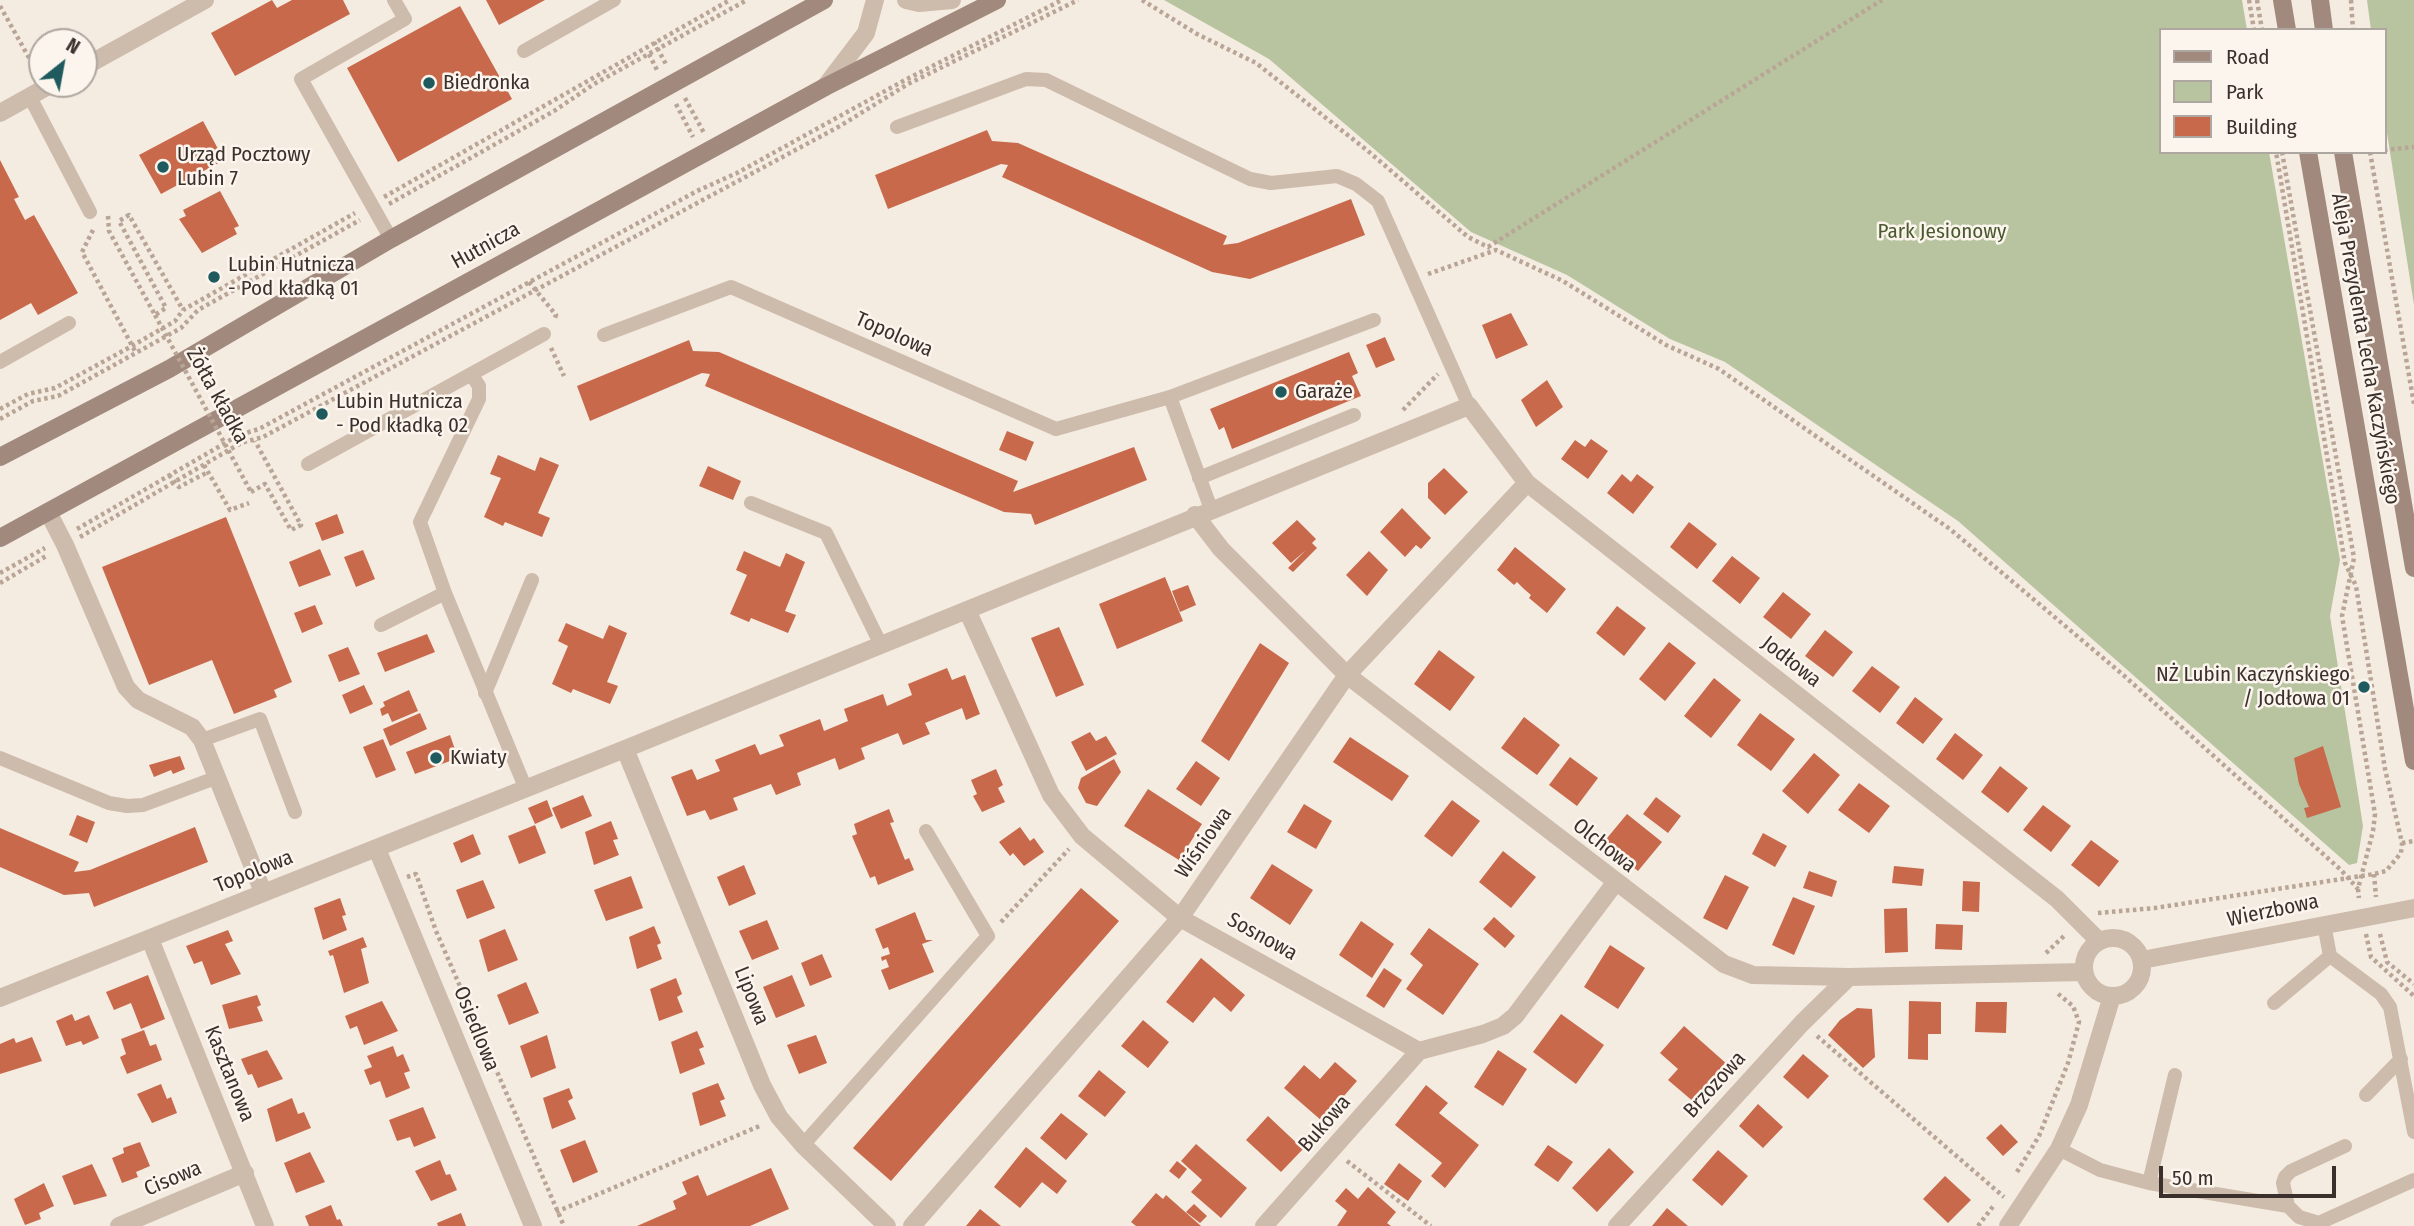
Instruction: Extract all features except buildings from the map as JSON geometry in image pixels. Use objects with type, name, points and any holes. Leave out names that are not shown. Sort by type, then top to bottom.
[{"type":"main road","points":[[1,453],[169,369],[391,239],[824,0]]},
{"type":"main road","name":"Hutnicza","points":[[0,538],[825,87],[997,0]]},
{"type":"main road","points":[[2282,0],[2287,28]]},
{"type":"main road","points":[[2320,0],[2324,28]]},
{"type":"main road","name":"Aleja Prezydenta Lecha Kaczyńskiego","points":[[2308,154],[2414,761]]},
{"type":"main road","name":"Aleja Prezydenta Lecha Kaczyńskiego","points":[[2343,154],[2414,568]]},
{"type":"street","points":[[98,59],[205,0]]},
{"type":"street","points":[[825,87],[866,33],[875,0]]},
{"type":"street","points":[[906,0],[919,3],[951,0]]},
{"type":"street","points":[[0,113],[28,98]]},
{"type":"street","name":"Jodłowa","points":[[1469,406],[1527,483],[2046,891],[2099,941]]},
{"type":"street","name":"Topolowa","points":[[0,998],[377,849],[1469,406]]},
{"type":"street","name":"Wiśniowa","points":[[912,1226],[1180,918],[1347,676],[1527,483]]},
{"type":"street","points":[[48,512],[64,541],[125,687],[138,701],[175,716],[192,727],[202,740],[263,892]]},
{"type":"street","name":"Olchowa","points":[[1203,512],[1221,549],[1347,676],[1724,964],[1754,975],[1849,977],[2084,972]]},
{"type":"street","name":"Sosnowa","points":[[967,610],[1051,795],[1082,836],[1180,918],[1419,1051]]},
{"type":"street","name":"Lipowa","points":[[625,749],[762,1084],[779,1117],[803,1145],[887,1226]]},
{"type":"street","name":"Osiedlowa","points":[[377,849],[533,1226]]},
{"type":"street","points":[[1419,1051],[1483,1034],[1503,1026],[1515,1016],[1615,883]]},
{"type":"street","name":"Wierzbowa","points":[[2142,960],[2414,908]]},
{"type":"street","points":[[2112,937],[2125,940],[2136,948],[2142,960],[2139,981],[2132,989],[2112,996],[2094,989],[2084,972],[2084,960],[2089,949],[2099,941],[2112,937]]},
{"type":"street","name":"Kasztanowa","points":[[150,939],[265,1226]]},
{"type":"street","name":"Brzozowa","points":[[1616,1226],[1802,1023],[1849,977]]},
{"type":"street","points":[[2008,1226],[2059,1149],[2079,1105],[2112,996]]},
{"type":"street","name":"Bukowa","points":[[1264,1226],[1419,1051]]},
{"type":"street","name":"Cisowa","points":[[119,1226],[244,1173]]},
{"type":"lane","points":[[391,239],[301,79],[405,19],[394,0]]},
{"type":"lane","points":[[524,51],[614,0]]},
{"type":"lane","points":[[897,127],[1026,79],[1046,80],[1250,179],[1271,183],[1337,176],[1356,184],[1378,201],[1469,406]]},
{"type":"lane","points":[[31,98],[95,214]]},
{"type":"lane","name":"Topolowa","points":[[604,335],[732,287],[1056,429],[1170,397],[1374,320]]},
{"type":"lane","points":[[0,362],[69,323]]},
{"type":"lane","points":[[308,464],[544,334]]},
{"type":"lane","points":[[471,374],[479,386],[479,399],[420,523],[445,593],[525,787]]},
{"type":"lane","points":[[1170,397],[1199,478],[1203,512]]},
{"type":"lane","points":[[1199,478],[1354,415]]},
{"type":"lane","points":[[751,503],[825,533],[880,643]]},
{"type":"lane","points":[[485,693],[532,580]]},
{"type":"lane","points":[[381,625],[445,593]]},
{"type":"lane","points":[[202,740],[260,719],[295,812]]},
{"type":"lane","points":[[0,758],[109,803],[127,806],[144,804],[218,777]]},
{"type":"lane","points":[[803,1145],[988,936],[926,831]]},
{"type":"lane","points":[[2324,924],[2330,956],[2381,994],[2395,1023],[2414,1132]]},
{"type":"lane","points":[[2274,1003],[2330,956]]},
{"type":"lane","points":[[2366,1095],[2401,1059]]},
{"type":"lane","points":[[2149,1182],[2175,1075]]},
{"type":"lane","points":[[2345,1146],[2291,1171],[2284,1177],[2288,1206],[2299,1217],[2319,1223],[2338,1221],[2414,1180]]},
{"type":"lane","points":[[2059,1149],[2100,1170],[2149,1182],[2288,1206]]},
{"type":"path","points":[[0,583],[169,475],[905,80],[1062,0]]},
{"type":"path","points":[[0,573],[174,482],[241,443],[255,441],[840,126],[908,84],[1078,0]]},
{"type":"path","points":[[1142,0],[1197,34],[1256,63],[1368,151],[1468,237],[1563,281],[1666,345],[1718,369],[1950,529],[2131,682],[2358,888]]},
{"type":"path","points":[[1488,247],[1882,0]]},
{"type":"path","points":[[2249,0],[2254,28]]},
{"type":"path","points":[[2257,0],[2262,28]]},
{"type":"path","points":[[2351,0],[2353,28]]},
{"type":"path","points":[[0,6],[28,57]]},
{"type":"path","points":[[654,42],[671,83],[708,151],[731,184]]},
{"type":"path","points":[[649,54],[671,83],[708,151],[717,181]]},
{"type":"path","points":[[2386,150],[2414,147]]},
{"type":"path","points":[[2276,154],[2349,576],[2356,586],[2385,769],[2402,844],[2395,862],[2386,871],[2374,874]]},
{"type":"path","points":[[2282,154],[2354,558],[2342,616],[2375,814],[2374,831],[2358,888],[2362,916],[2371,957],[2414,996]]},
{"type":"path","points":[[2371,154],[2414,404]]},
{"type":"path","points":[[95,214],[107,204]]},
{"type":"path","points":[[155,315],[166,308],[120,221],[129,215],[183,310]]},
{"type":"path","points":[[94,228],[82,252],[136,353]]},
{"type":"path","name":"Żółta kładka","points":[[109,231],[251,492],[265,484],[290,530],[301,526],[255,441]]},
{"type":"path","points":[[1413,280],[1496,250]]},
{"type":"path","points":[[457,321],[462,329]]},
{"type":"path","points":[[365,371],[370,379]]},
{"type":"path","points":[[204,465],[230,510],[248,503]]},
{"type":"path","points":[[169,475],[179,487],[208,472]]},
{"type":"path","points":[[988,936],[1082,836]]},
{"type":"path","points":[[2402,844],[2414,841]]},
{"type":"path","points":[[391,883],[416,874],[436,931],[564,1226]]},
{"type":"path","points":[[1802,1023],[2020,1211]]},
{"type":"path","points":[[556,1212],[779,1117]]},
{"type":"path","points":[[1332,1150],[1431,1226]]},
{"type":"green space","name":"Park Jesionowy","points":[[1164,0],[2242,0],[2247,28],[2158,28],[2158,154],[2269,154],[2340,560],[2330,616],[2363,826],[2357,863],[2349,865],[1958,521],[1725,362],[1670,339],[1567,275],[1471,232],[1269,59]]},
{"type":"green space","points":[[2367,0],[2414,0],[2414,305],[2386,127],[2386,28],[2371,28]]},
{"type":"place","name":"Biedronka","points":[[429,83]]},
{"type":"place","name":"Urząd Pocztowy Lubin 7","points":[[163,167]]},
{"type":"place","name":"Lubin Hutnicza - Pod kładką 01","points":[[214,277]]},
{"type":"place","name":"Garaże","points":[[1281,392]]},
{"type":"place","name":"Lubin Hutnicza - Pod kładką 02","points":[[322,414]]},
{"type":"place","name":"NŻ Lubin Kaczyńskiego / Jodłowa 01","points":[[2364,687]]},
{"type":"place","name":"Kwiaty","points":[[436,758]]}]
